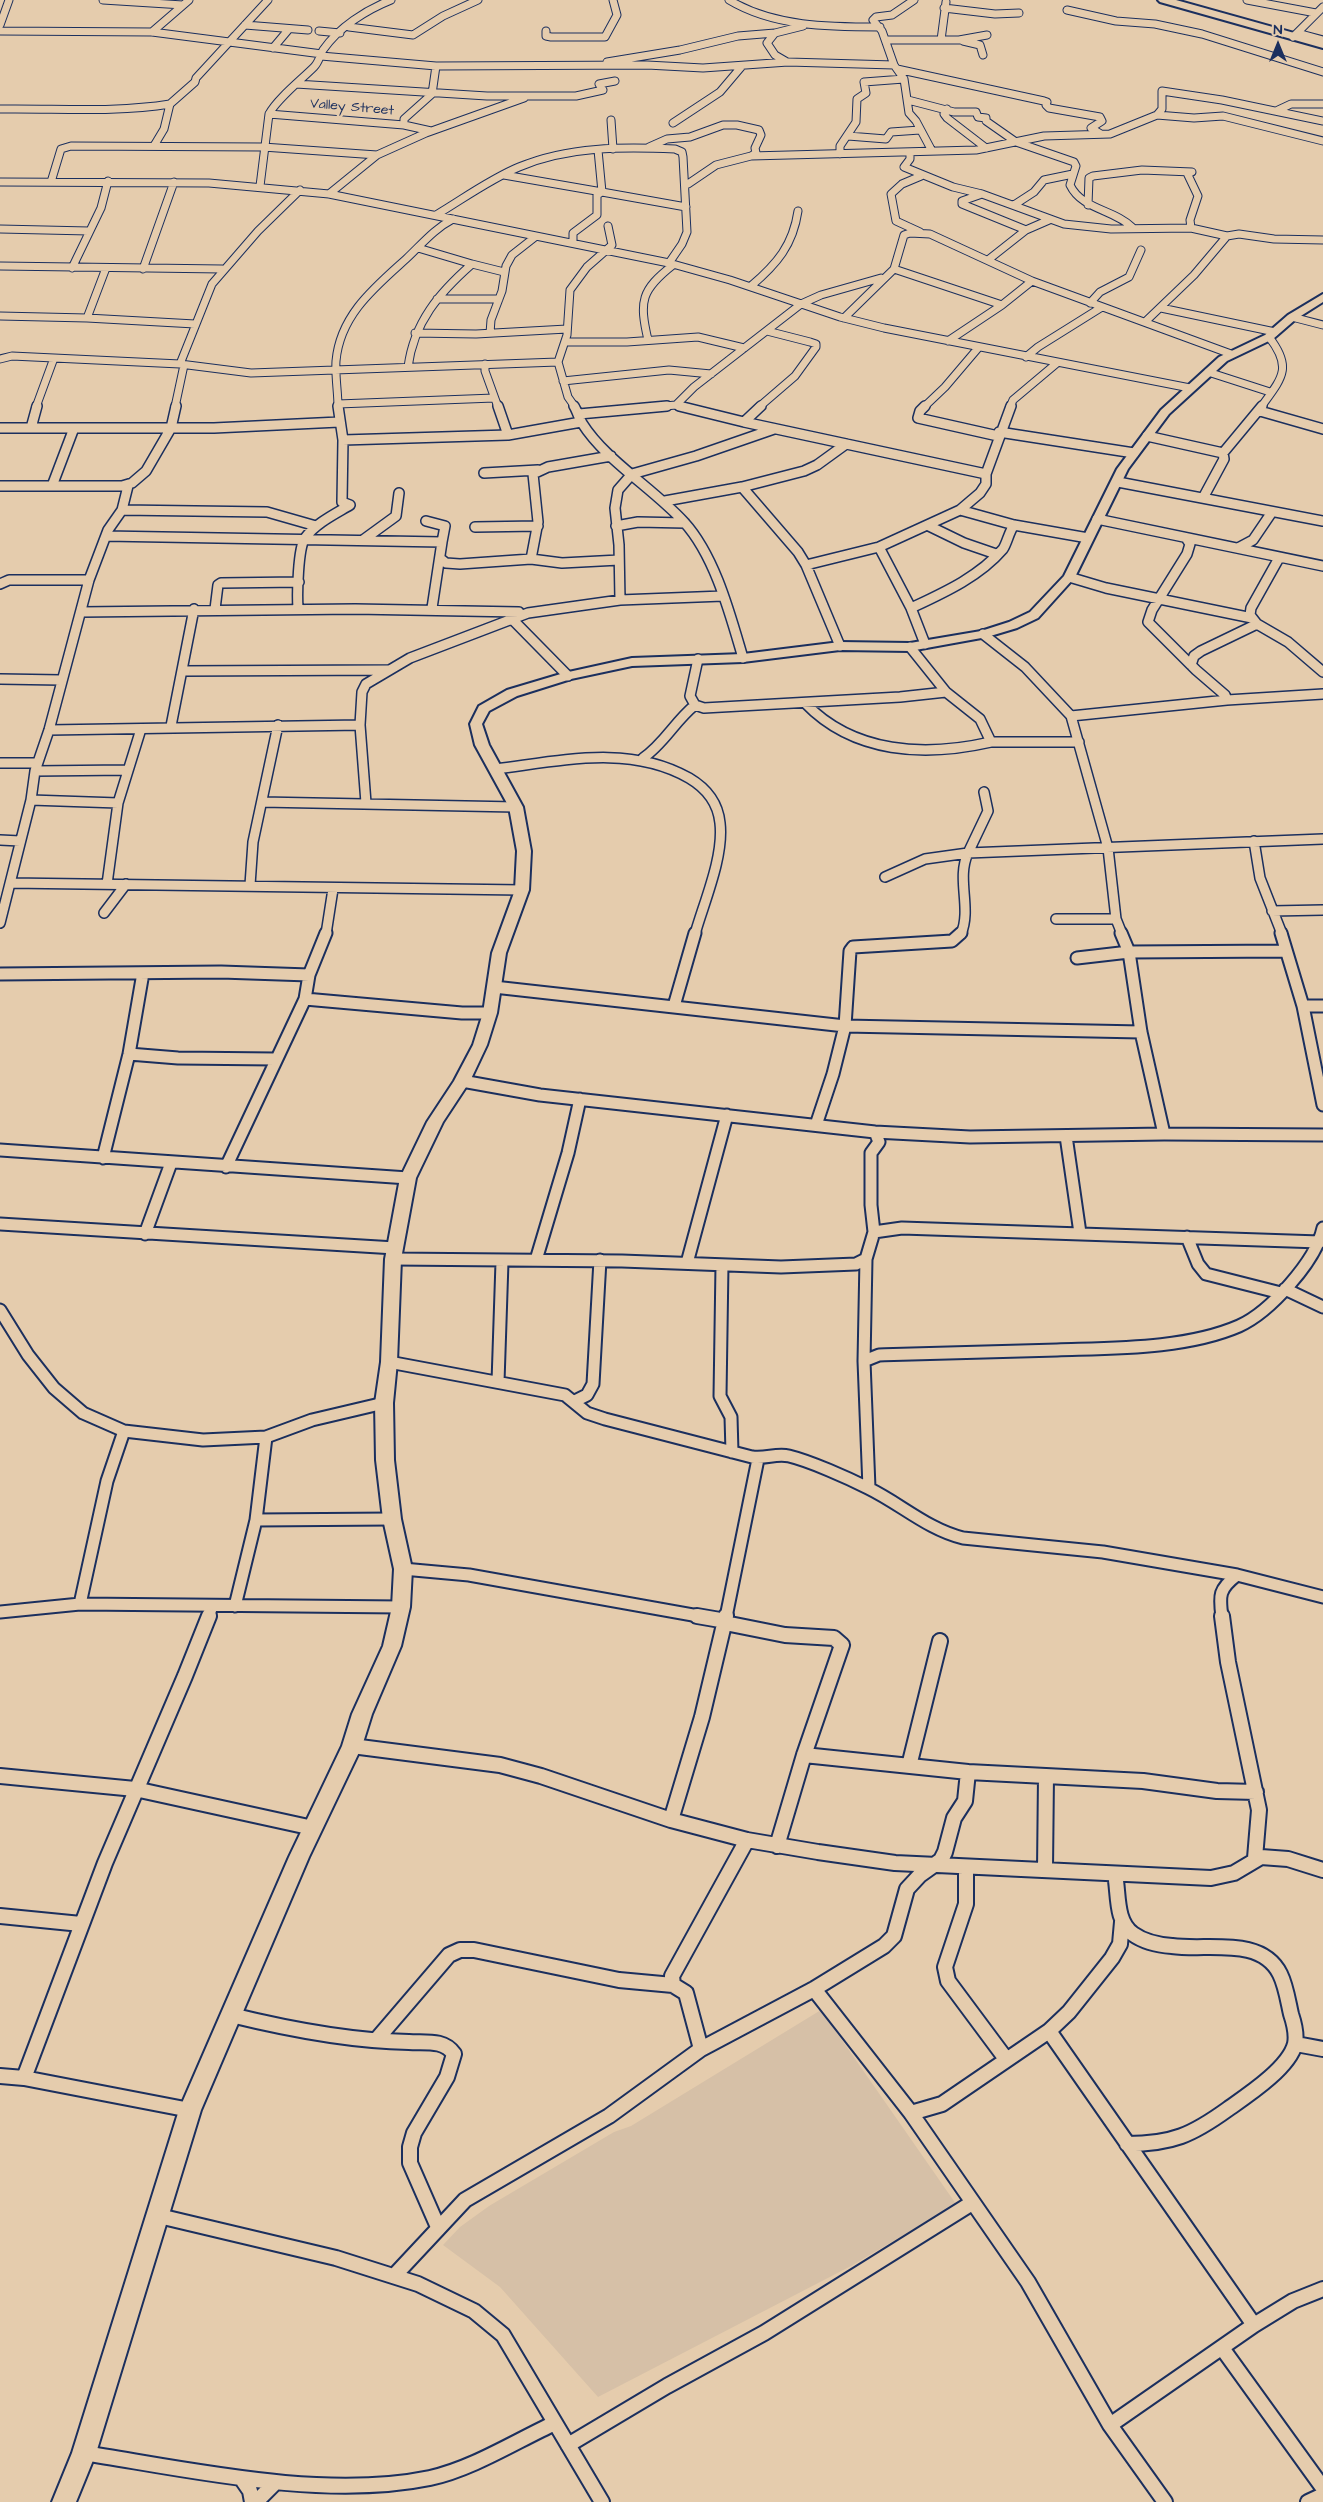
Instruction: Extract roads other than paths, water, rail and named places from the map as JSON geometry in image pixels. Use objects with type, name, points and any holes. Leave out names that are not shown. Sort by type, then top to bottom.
[{"type":"highway","points":[[1164,0],[1295,35],[1323,45]]},
{"type":"street","points":[[0,25],[9,0]]},
{"type":"street","points":[[102,0],[183,5]]},
{"type":"street","points":[[152,32],[190,0]]},
{"type":"street","points":[[0,109],[71,108],[108,111],[134,110],[170,104],[195,82],[196,78],[230,44],[268,0]]},
{"type":"street","points":[[260,186],[263,147],[269,114],[274,104],[284,98],[308,74],[340,33],[365,11],[391,0]]},
{"type":"street","points":[[349,27],[413,34],[443,16],[478,0]]},
{"type":"street","points":[[546,31],[546,36],[551,37],[605,37],[617,15],[613,0]]},
{"type":"street","points":[[729,0],[741,9],[828,29],[880,28]]},
{"type":"street","points":[[914,0],[892,16],[873,18],[880,28],[896,67],[904,79],[909,113],[917,119],[920,130],[932,151]]},
{"type":"street","points":[[941,40],[946,0]]},
{"type":"street","points":[[1247,0],[1315,14],[1323,18]]},
{"type":"street","points":[[1295,35],[1323,7]]},
{"type":"street","points":[[944,8],[995,14],[1019,13]]},
{"type":"street","points":[[1067,10],[1094,14],[1122,22],[1143,21],[1193,31],[1285,58],[1323,72]]},
{"type":"street","points":[[245,25],[308,30]]},
{"type":"street","points":[[599,66],[629,56],[677,51],[707,45],[748,32],[775,32],[807,25]]},
{"type":"street","points":[[273,48],[289,29]]},
{"type":"street","points":[[319,30],[340,33]]},
{"type":"street","points":[[0,31],[152,32],[321,55],[436,66],[703,68],[788,62],[896,67],[1048,102],[1046,105],[1049,108],[1100,117],[1102,121],[1091,128],[1102,135]]},
{"type":"street","points":[[775,32],[767,43],[768,47],[775,56],[788,62]]},
{"type":"street","points":[[886,40],[959,40],[988,34]]},
{"type":"street","points":[[1295,35],[1323,40]]},
{"type":"street","points":[[959,40],[980,46],[983,55]]},
{"type":"street","points":[[404,125],[404,118],[432,94],[436,66]]},
{"type":"street","points":[[673,123],[697,110],[726,87],[742,66]]},
{"type":"street","points":[[840,154],[840,146],[856,122],[857,99],[866,93],[864,82],[869,80],[904,79]]},
{"type":"street","points":[[296,84],[432,94],[530,96],[582,94],[604,89],[599,84],[603,82],[616,81]]},
{"type":"street","points":[[1157,115],[1162,110],[1162,91],[1323,121]]},
{"type":"street","points":[[329,194],[377,155],[432,131],[530,96]]},
{"type":"street","points":[[908,100],[954,112],[978,112],[978,117],[986,118],[986,121],[1016,142],[1074,162],[1076,166],[1070,185],[1073,192],[1088,205],[1118,215],[1133,228]]},
{"type":"street","points":[[155,144],[164,129],[170,104]]},
{"type":"street","points":[[1276,111],[1291,104],[1323,104]]},
{"type":"street","points":[[947,109],[944,114],[947,118],[986,148]]},
{"type":"street","name":"Valley Street","points":[[269,114],[404,125],[432,131]]},
{"type":"street","points":[[688,184],[716,165],[751,156],[986,148],[1054,135],[1102,135],[1157,115],[1194,118],[1223,116],[1323,141]]},
{"type":"street","points":[[611,120],[613,149]]},
{"type":"street","points":[[645,149],[667,139],[690,137],[729,125],[759,130],[760,135],[755,148],[756,153],[751,156]]},
{"type":"street","points":[[848,136],[886,139],[891,132],[920,130]]},
{"type":"street","points":[[51,182],[60,151],[63,147],[155,144],[263,147],[377,155]]},
{"type":"street","points":[[436,215],[504,175],[552,156],[613,149],[675,149],[682,152],[685,158],[688,184],[686,207],[687,236],[671,264],[647,289],[641,300],[648,340]]},
{"type":"street","points":[[598,150],[602,177],[600,189],[602,192]]},
{"type":"street","points":[[910,152],[910,159],[904,167],[921,176],[982,194],[1049,220],[1084,227],[1191,228],[1227,236],[1239,234],[1274,239],[1323,240]]},
{"type":"street","points":[[1088,205],[1089,178],[1093,176],[1127,170],[1157,169],[1192,172],[1188,173],[1198,196],[1190,220],[1191,228]]},
{"type":"street","points":[[1014,205],[1034,192],[1044,180],[1073,174]]},
{"type":"street","points":[[504,175],[686,207]]},
{"type":"street","points":[[921,176],[902,184],[891,194],[896,221],[944,240],[1032,281],[1231,354]]},
{"type":"street","points":[[72,268],[101,208],[108,181]]},
{"type":"street","points":[[0,182],[174,182],[260,186],[329,194],[671,264],[751,286],[844,318],[948,342],[1190,388]]},
{"type":"street","points":[[143,269],[157,236],[168,195],[174,182]]},
{"type":"street","points":[[0,486],[128,486],[145,474],[165,435],[171,428],[182,364],[195,324],[212,284],[222,269],[300,190]]},
{"type":"street","points":[[573,243],[573,233],[597,215],[597,195],[602,192]]},
{"type":"street","points":[[982,194],[962,201],[962,204],[1026,230]]},
{"type":"street","points":[[751,286],[786,254],[792,239],[798,211]]},
{"type":"street","points":[[298,608],[304,539],[316,526],[350,506],[348,503],[342,502],[343,440],[338,404],[337,349],[344,330],[362,299],[418,248],[437,227],[453,219]]},
{"type":"street","points":[[988,260],[1026,230],[1049,220]]},
{"type":"street","points":[[608,226],[612,236],[612,245],[587,267],[570,290],[566,342],[558,362],[563,381],[568,397],[580,418],[610,456],[665,501],[685,523],[702,550],[723,596],[743,658]]},
{"type":"street","points":[[0,229],[89,231]]},
{"type":"street","points":[[844,318],[894,269],[904,235],[921,232]]},
{"type":"street","points":[[1145,322],[1217,251],[1227,236]]},
{"type":"street","points":[[490,333],[490,320],[499,299],[505,278],[504,272],[512,255],[535,237]]},
{"type":"street","points":[[418,248],[504,272]]},
{"type":"street","points":[[1090,303],[1100,292],[1129,277],[1141,250]]},
{"type":"street","points":[[408,366],[409,350],[420,319],[472,264]]},
{"type":"street","points":[[0,266],[222,269]]},
{"type":"street","points":[[87,318],[106,268]]},
{"type":"street","points":[[894,269],[1002,305]]},
{"type":"street","points":[[676,405],[711,374],[801,304],[820,295],[886,277]]},
{"type":"street","points":[[948,342],[1002,305],[1032,281]]},
{"type":"street","points":[[64,2502],[84,2453],[159,2216],[190,2110],[299,1857],[352,1746],[362,1714],[392,1646],[402,1607],[403,1569],[392,1519],[385,1460],[384,1403],[390,1362],[394,1254],[408,1178],[435,1122],[462,1081],[480,1045],[490,1013],[499,953],[522,890],[524,851],[516,807],[482,745],[476,724],[484,709],[512,693],[568,676],[632,662],[743,658],[840,646],[918,645],[983,634],[1013,625],[1034,615],[1069,577],[1123,469],[1165,412],[1208,372],[1231,354],[1272,334],[1292,317],[1323,297]]},
{"type":"street","points":[[437,299],[499,299]]},
{"type":"street","points":[[1026,357],[1038,347],[1102,307]]},
{"type":"street","points":[[1161,308],[1272,334]]},
{"type":"street","points":[[0,316],[87,318],[195,324]]},
{"type":"street","points":[[1292,317],[1323,325]]},
{"type":"street","points":[[415,333],[490,333],[567,329]]},
{"type":"street","points":[[744,422],[778,389],[796,376],[816,347],[816,344],[810,342],[767,331]]},
{"type":"street","points":[[1223,453],[1260,411],[1283,371],[1284,362],[1272,334]]},
{"type":"street","points":[[566,342],[698,337],[744,348]]},
{"type":"street","points":[[979,347],[945,387],[920,411],[918,418],[998,434],[1134,453]]},
{"type":"street","points":[[0,359],[12,356],[182,364],[251,373],[558,362]]},
{"type":"street","points":[[31,428],[39,397],[54,358]]},
{"type":"street","points":[[806,565],[879,547],[929,526],[960,510],[980,493],[986,484],[986,474],[998,434],[1013,400],[1057,363]]},
{"type":"street","points":[[485,364],[485,371],[508,435]]},
{"type":"street","points":[[563,381],[669,370],[687,370],[711,374]]},
{"type":"street","points":[[1208,372],[1270,392]]},
{"type":"street","points":[[338,404],[494,398]]},
{"type":"street","points":[[343,440],[508,435],[580,418],[676,405],[744,422],[986,474]]},
{"type":"street","points":[[1260,411],[1323,429]]},
{"type":"street","points":[[0,428],[214,428],[339,422]]},
{"type":"street","points":[[52,486],[74,428]]},
{"type":"street","points":[[620,600],[615,508],[618,490],[632,474],[696,456],[775,428]]},
{"type":"street","points":[[1147,436],[1223,453]]},
{"type":"street","points":[[665,501],[742,487],[804,471],[817,465],[846,444]]},
{"type":"street","points":[[1203,498],[1224,459],[1223,453]]},
{"type":"street","points":[[484,473],[538,470],[610,456]]},
{"type":"street","points":[[531,559],[538,526],[532,480],[533,474],[538,470]]},
{"type":"street","points":[[1118,482],[1272,512],[1321,518]]},
{"type":"street","points":[[0,923],[31,800],[36,767],[89,580],[106,536],[122,510],[128,486]]},
{"type":"street","points":[[742,487],[788,539],[806,565],[840,646]]},
{"type":"street","points":[[363,540],[396,516],[399,493]]},
{"type":"street","points":[[122,510],[267,512],[316,526]]},
{"type":"street","points":[[960,510],[1014,526],[1088,538]]},
{"type":"street","points":[[1238,548],[1253,540],[1272,512]]},
{"type":"street","points":[[1097,519],[1323,566]]},
{"type":"street","points":[[426,521],[445,526],[432,608]]},
{"type":"street","points":[[616,526],[638,522],[685,523]]},
{"type":"street","points":[[475,527],[538,526]]},
{"type":"street","points":[[929,526],[996,554]]},
{"type":"street","points":[[911,608],[958,585],[1004,548],[1007,536],[1014,526]]},
{"type":"street","points":[[106,536],[442,542]]},
{"type":"street","points":[[1186,538],[1190,544],[1187,554],[1149,614],[1148,622],[1190,665],[1225,695],[1226,700]]},
{"type":"street","points":[[879,547],[911,608],[918,645],[946,692],[980,720],[991,742]]},
{"type":"street","points":[[1254,621],[1249,612],[1279,558]]},
{"type":"street","points":[[441,559],[446,563],[460,564],[531,559],[562,563],[619,560]]},
{"type":"street","points":[[1069,577],[1106,588],[1254,621],[1288,642],[1322,669]]},
{"type":"street","points":[[0,584],[9,580],[89,580]]},
{"type":"street","points":[[215,609],[221,583],[299,582]]},
{"type":"street","points":[[366,803],[360,725],[362,692],[366,684],[410,658],[511,618],[533,612],[620,600],[723,596]]},
{"type":"street","points":[[81,612],[298,608],[432,608],[533,612]]},
{"type":"street","points":[[171,726],[194,609]]},
{"type":"street","points":[[511,618],[568,676]]},
{"type":"street","points":[[1190,665],[1194,656],[1254,621]]},
{"type":"street","points":[[983,634],[1002,651],[1025,667],[1071,716],[1108,848],[1116,919],[1128,952],[1142,1032],[1164,1134]]},
{"type":"street","points":[[698,659],[690,696],[695,705],[704,708],[805,703],[946,692]]},
{"type":"street","points":[[182,671],[390,670]]},
{"type":"street","points":[[0,679],[61,680]]},
{"type":"street","points":[[1071,716],[1226,700],[1323,694]]},
{"type":"street","points":[[805,703],[816,717],[831,727],[888,748],[963,748],[991,742],[1079,742]]},
{"type":"street","points":[[643,758],[671,732],[677,720],[695,705]]},
{"type":"street","points":[[250,885],[253,842],[278,725]]},
{"type":"street","points":[[48,730],[141,729],[171,726],[360,725]]},
{"type":"street","points":[[107,884],[118,803],[141,729]]},
{"type":"street","points":[[496,769],[582,759],[643,758],[672,767],[703,787],[719,811],[720,842],[674,1006]]},
{"type":"street","points":[[0,763],[36,767],[127,770]]},
{"type":"street","points":[[816,1124],[833,1074],[845,1026],[850,951],[853,947],[952,941],[960,938],[964,932],[964,913],[960,877],[962,865],[976,842],[979,830],[988,816],[988,806],[984,792]]},
{"type":"street","points":[[31,800],[118,803]]},
{"type":"street","points":[[262,802],[516,807]]},
{"type":"street","points":[[885,877],[924,858],[941,854],[1323,839]]},
{"type":"street","points":[[0,840],[20,841]]},
{"type":"street","points":[[1254,841],[1260,878],[1303,1006],[1323,1104]]},
{"type":"street","points":[[10,883],[250,885],[333,889],[522,890]]},
{"type":"street","points":[[104,913],[126,884]]},
{"type":"street","points":[[226,1167],[275,1059],[306,999],[310,975],[326,933],[333,889]]},
{"type":"street","points":[[1272,911],[1323,910]]},
{"type":"street","points":[[1056,919],[1116,919]]},
{"type":"street","points":[[1077,958],[1128,952],[1286,951]]},
{"type":"street","points":[[103,1158],[129,1054],[144,973]]},
{"type":"street","points":[[0,974],[310,975]]},
{"type":"street","points":[[494,987],[845,1026],[1142,1032]]},
{"type":"street","points":[[306,999],[490,1013]]},
{"type":"street","points":[[1303,1006],[1323,1006]]},
{"type":"street","points":[[129,1054],[178,1058],[275,1059]]},
{"type":"street","points":[[462,1081],[540,1095],[875,1132],[970,1137],[1164,1134],[1323,1135]]},
{"type":"street","points":[[536,1260],[568,1153],[580,1099]]},
{"type":"street","points":[[687,1262],[727,1115]]},
{"type":"street","points":[[869,1488],[868,1424],[863,1373],[866,1259],[874,1232],[871,1206],[870,1155],[879,1142],[875,1132]]},
{"type":"street","points":[[1066,1136],[1080,1233]]},
{"type":"street","points":[[0,1150],[408,1178]]},
{"type":"street","points":[[145,1234],[171,1163]]},
{"type":"street","points":[[0,1224],[502,1262],[600,1260],[687,1262],[722,1265],[840,1266],[856,1264],[866,1259]]},
{"type":"street","points":[[874,1232],[902,1228],[1320,1242]]},
{"type":"street","points":[[864,1361],[879,1355],[1119,1348],[1191,1340],[1239,1326],[1263,1312],[1283,1291],[1320,1242],[1323,1228]]},
{"type":"street","points":[[1187,1237],[1198,1264],[1206,1274],[1283,1291],[1323,1307]]},
{"type":"street","points":[[575,1400],[587,1395],[593,1384],[600,1260]]},
{"type":"street","points":[[498,1382],[502,1262]]},
{"type":"street","points":[[722,1265],[720,1396],[731,1417],[732,1452]]},
{"type":"street","points":[[0,1310],[28,1355],[54,1388],[83,1413],[124,1431],[203,1440],[266,1437],[312,1420],[384,1403]]},
{"type":"street","points":[[390,1362],[546,1391],[575,1400],[587,1413],[605,1419],[758,1459],[775,1454],[790,1456],[869,1488],[947,1534],[971,1539],[1103,1552],[1238,1575],[1323,1597]]},
{"type":"street","points":[[80,1604],[107,1481],[124,1431]]},
{"type":"street","points":[[235,1606],[256,1520],[266,1437]]},
{"type":"street","points":[[671,1820],[702,1717],[726,1622],[758,1459]]},
{"type":"street","points":[[256,1520],[392,1519]]},
{"type":"street","points":[[403,1569],[469,1575],[726,1622],[786,1635],[834,1638],[840,1641],[841,1652],[804,1755],[777,1846]]},
{"type":"street","points":[[1238,1575],[1223,1586],[1220,1600],[1228,1662],[1259,1810],[1255,1858]]},
{"type":"street","points":[[0,1612],[80,1604],[402,1607]]},
{"type":"street","points":[[24,2078],[81,1924],[135,1789],[199,1648],[212,1606]]},
{"type":"street","points":[[909,1766],[940,1641]]},
{"type":"street","points":[[352,1746],[500,1765],[541,1776],[671,1820],[747,1840],[895,1863],[932,1866],[1045,1868],[1115,1874],[1211,1878],[1226,1876],[1242,1869],[1255,1858],[1269,1856],[1289,1859],[1323,1870]]},
{"type":"street","points":[[804,1755],[968,1772],[1143,1781],[1217,1791],[1256,1792]]},
{"type":"street","points":[[394,2276],[465,2200],[609,2116],[702,2049],[814,1989],[884,1946],[894,1936],[907,1890],[912,1882],[941,1860],[956,1812],[965,1801],[968,1772]]},
{"type":"street","points":[[0,1776],[135,1789],[313,1828]]},
{"type":"street","points":[[1045,1868],[1046,1776]]},
{"type":"street","points":[[673,1985],[672,1976],[675,1967],[747,1840]]},
{"type":"street","points":[[966,1866],[966,1904],[945,1967],[948,1981],[1006,2059]]},
{"type":"street","points":[[912,2113],[942,2104],[966,2090],[1006,2059],[1048,2031],[1069,2012],[1112,1958],[1120,1944],[1122,1922],[1115,1874]]},
{"type":"street","points":[[0,1916],[81,1924]]},
{"type":"street","points":[[1122,1922],[1139,1938],[1164,1946],[1226,1947],[1259,1951],[1269,1958],[1283,1978],[1296,2044],[1290,2057],[1264,2083],[1236,2104],[1185,2136],[1158,2144],[1128,2144]]},
{"type":"street","points":[[377,2039],[449,1955],[460,1950],[483,1951],[619,1980],[673,1985],[686,1993],[702,2049]]},
{"type":"street","points":[[814,1989],[912,2113],[1028,2282],[1110,2425],[1165,2502]]},
{"type":"street","points":[[231,2015],[275,2026],[377,2039],[440,2043],[450,2048],[454,2054],[447,2077],[414,2133],[410,2147],[410,2163],[438,2227]]},
{"type":"street","points":[[1048,2031],[1076,2067],[1254,2325]]},
{"type":"street","points":[[1296,2044],[1323,2048]]},
{"type":"street","points":[[0,2076],[24,2078],[190,2110]]},
{"type":"street","points":[[568,2445],[667,2386],[764,2333],[972,2203]]},
{"type":"street","points":[[159,2216],[336,2258],[394,2276],[474,2311],[503,2335],[602,2502]]},
{"type":"street","points":[[1110,2425],[1254,2325],[1292,2301],[1323,2289]]},
{"type":"street","points":[[1222,2348],[1317,2497]]},
{"type":"street","points":[[84,2453],[241,2478],[352,2486],[430,2478],[456,2470],[555,2422]]},
{"type":"street","points":[[241,2478],[250,2490],[252,2502]]},
{"type":"street","points":[[256,2502],[276,2482]]}]
